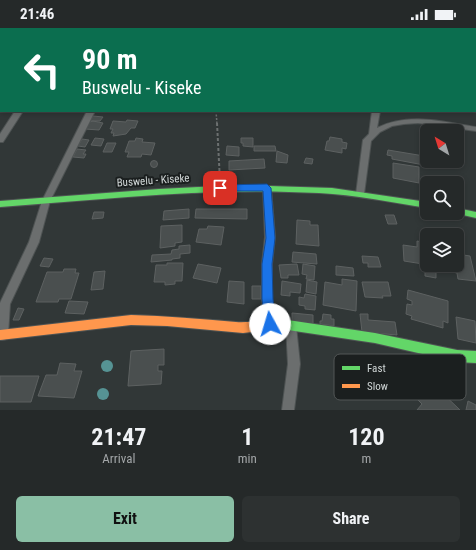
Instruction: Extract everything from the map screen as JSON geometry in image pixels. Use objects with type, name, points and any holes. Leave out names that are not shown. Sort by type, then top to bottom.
[{"type":"main road","name":"Buswelu - Kiseke","points":[[0,204],[159,191],[220,188],[311,189],[360,194],[420,204]]},
{"type":"main road","points":[[464,213],[476,216]]},
{"type":"main road","points":[[1,335],[132,320],[167,321],[243,328],[270,324],[375,338],[448,354]]},
{"type":"main road","points":[[466,356],[476,357]]},
{"type":"street","points":[[0,140],[18,112]]},
{"type":"street","points":[[1,335],[5,304],[34,242],[46,201],[90,112]]},
{"type":"street","points":[[372,134],[376,112]]},
{"type":"street","points":[[360,194],[367,140],[381,127],[399,122],[416,121],[476,129]]},
{"type":"street","points":[[267,188],[270,238],[267,264],[267,299],[270,324]]},
{"type":"street","points":[[288,410],[294,364],[291,326]]},
{"type":"path","points":[[216,112],[216,141],[220,188]]},
{"type":"building","points":[[93,116],[103,117],[100,121],[90,121]]},
{"type":"building","points":[[127,120],[138,121],[135,128],[131,128],[126,134],[113,136],[114,133],[111,133],[113,129],[110,129],[113,121],[126,122]]},
{"type":"building","points":[[93,121],[103,123],[99,130],[85,129],[89,122]]},
{"type":"building","points":[[330,137],[342,139],[342,142],[347,143],[346,149],[342,148],[342,153],[325,150],[327,141],[329,141]]},
{"type":"building","points":[[95,138],[104,139],[101,146],[91,145]]},
{"type":"building","points":[[136,138],[143,139],[142,142],[155,143],[151,155],[142,154],[141,157],[127,157],[129,152],[125,152],[129,141],[135,141]]},
{"type":"building","points":[[241,138],[253,138],[253,147],[243,146],[243,143],[241,143]]},
{"type":"building","points":[[82,139],[89,140],[85,147],[78,146]]},
{"type":"building","points":[[107,143],[116,143],[112,152],[103,152]]},
{"type":"building","points":[[227,146],[239,147],[239,156],[226,155]]},
{"type":"building","points":[[254,146],[275,146],[276,151],[254,151]]},
{"type":"building","points":[[77,149],[86,150],[83,154],[86,154],[84,158],[73,157]]},
{"type":"building","points":[[388,150],[420,155],[420,164],[392,159],[392,156],[387,155]]},
{"type":"building","points":[[277,151],[288,155],[287,163],[276,162]]},
{"type":"building","points":[[306,158],[313,159],[312,164],[304,163]]},
{"type":"building","points":[[264,159],[265,168],[229,170],[229,161]]},
{"type":"building","points":[[154,160],[157,161],[157,167],[154,168],[151,167],[150,164],[151,161]]},
{"type":"building","points":[[393,163],[419,167],[419,183],[393,178]]},
{"type":"building","points":[[189,209],[189,218],[163,220],[164,211]]},
{"type":"building","points":[[196,209],[247,209],[247,219],[195,218]]},
{"type":"building","points":[[94,212],[104,212],[103,218],[92,219]]},
{"type":"building","points":[[385,215],[394,215],[397,224],[388,224]]},
{"type":"building","points":[[297,220],[310,221],[310,225],[318,225],[319,246],[296,244]]},
{"type":"building","points":[[182,225],[182,242],[175,243],[175,246],[160,248],[161,226]]},
{"type":"building","points":[[208,226],[224,227],[221,245],[196,242],[199,229],[207,229]]},
{"type":"building","points":[[417,241],[420,242],[420,264],[404,261],[403,245],[417,247]]},
{"type":"building","points":[[190,245],[190,253],[180,254],[180,258],[151,262],[152,255],[171,254],[172,250],[179,249],[179,246]]},
{"type":"building","points":[[293,252],[316,254],[317,264],[292,262]]},
{"type":"building","points":[[464,255],[470,256],[476,281],[458,279],[457,273],[452,272],[464,272]]},
{"type":"building","points":[[362,256],[378,257],[381,267],[368,267],[368,263],[363,263]]},
{"type":"building","points":[[44,258],[53,259],[49,267],[40,266]]},
{"type":"building","points":[[167,263],[183,263],[182,281],[175,281],[175,284],[165,285],[165,282],[154,282],[156,265],[167,265]]},
{"type":"building","points":[[198,264],[221,268],[217,283],[193,278]]},
{"type":"building","points":[[297,264],[299,275],[288,275],[288,278],[281,278],[279,265]]},
{"type":"building","points":[[303,264],[315,266],[314,280],[306,279],[307,275],[302,274]]},
{"type":"building","points":[[336,266],[353,268],[354,276],[336,275]]},
{"type":"building","points":[[64,269],[76,269],[75,273],[79,273],[71,299],[59,299],[58,302],[36,302],[47,272],[63,272]]},
{"type":"building","points":[[105,271],[103,289],[91,290],[94,272]]},
{"type":"building","points":[[425,272],[436,272],[436,278],[425,276]]},
{"type":"building","points":[[342,279],[357,281],[356,311],[323,305],[325,282],[342,285]]},
{"type":"building","points":[[307,280],[317,282],[316,294],[306,292]]},
{"type":"building","points":[[229,281],[244,282],[244,304],[227,302]]},
{"type":"building","points":[[282,281],[301,284],[300,293],[290,292],[290,296],[281,295]]},
{"type":"building","points":[[362,282],[388,282],[391,296],[382,296],[383,298],[365,297]]},
{"type":"building","points":[[252,286],[261,286],[261,299],[252,299]]},
{"type":"building","points":[[408,290],[448,301],[448,323],[443,321],[443,328],[411,319],[412,316],[406,314],[407,304],[412,305],[412,301],[407,299]]},
{"type":"building","points":[[305,294],[316,296],[315,310],[305,309],[305,306],[299,305],[299,297],[304,298]]},
{"type":"building","points":[[69,301],[88,302],[84,314],[65,313]]},
{"type":"building","points":[[18,308],[24,309],[19,320],[13,320]]},
{"type":"building","points":[[292,313],[313,315],[313,324],[292,322]]},
{"type":"building","points":[[323,314],[331,315],[331,319],[334,319],[334,326],[320,324]]},
{"type":"building","points":[[360,314],[368,314],[368,320],[395,322],[397,335],[362,332]]},
{"type":"building","points":[[456,317],[475,321],[476,343],[458,339]]},
{"type":"building","points":[[164,349],[164,365],[158,365],[158,371],[162,371],[161,384],[128,386],[131,351]]},
{"type":"building","points":[[60,363],[76,364],[74,371],[82,371],[74,398],[38,396],[46,375],[57,375]]},
{"type":"building","points":[[0,376],[39,376],[31,402],[0,402]]},
{"type":"building","points":[[418,400],[450,400],[460,410],[417,410],[422,404]]},
{"type":"building","points":[[468,401],[476,405],[476,410],[466,410]]},
{"type":"traffic: fast","points":[[0,204],[119,194],[239,189],[319,190],[346,192],[420,204]]},
{"type":"traffic: fast","points":[[464,212],[476,215]]},
{"type":"traffic: fast","points":[[256,327],[281,324],[375,338],[448,354]]},
{"type":"traffic: fast","points":[[466,356],[476,357]]},
{"type":"traffic: slow","points":[[0,335],[131,320],[167,321],[243,328],[256,327]]},
{"type":"route","points":[[220,188],[267,188],[270,214],[270,238],[267,264],[267,299],[270,324]]}]
